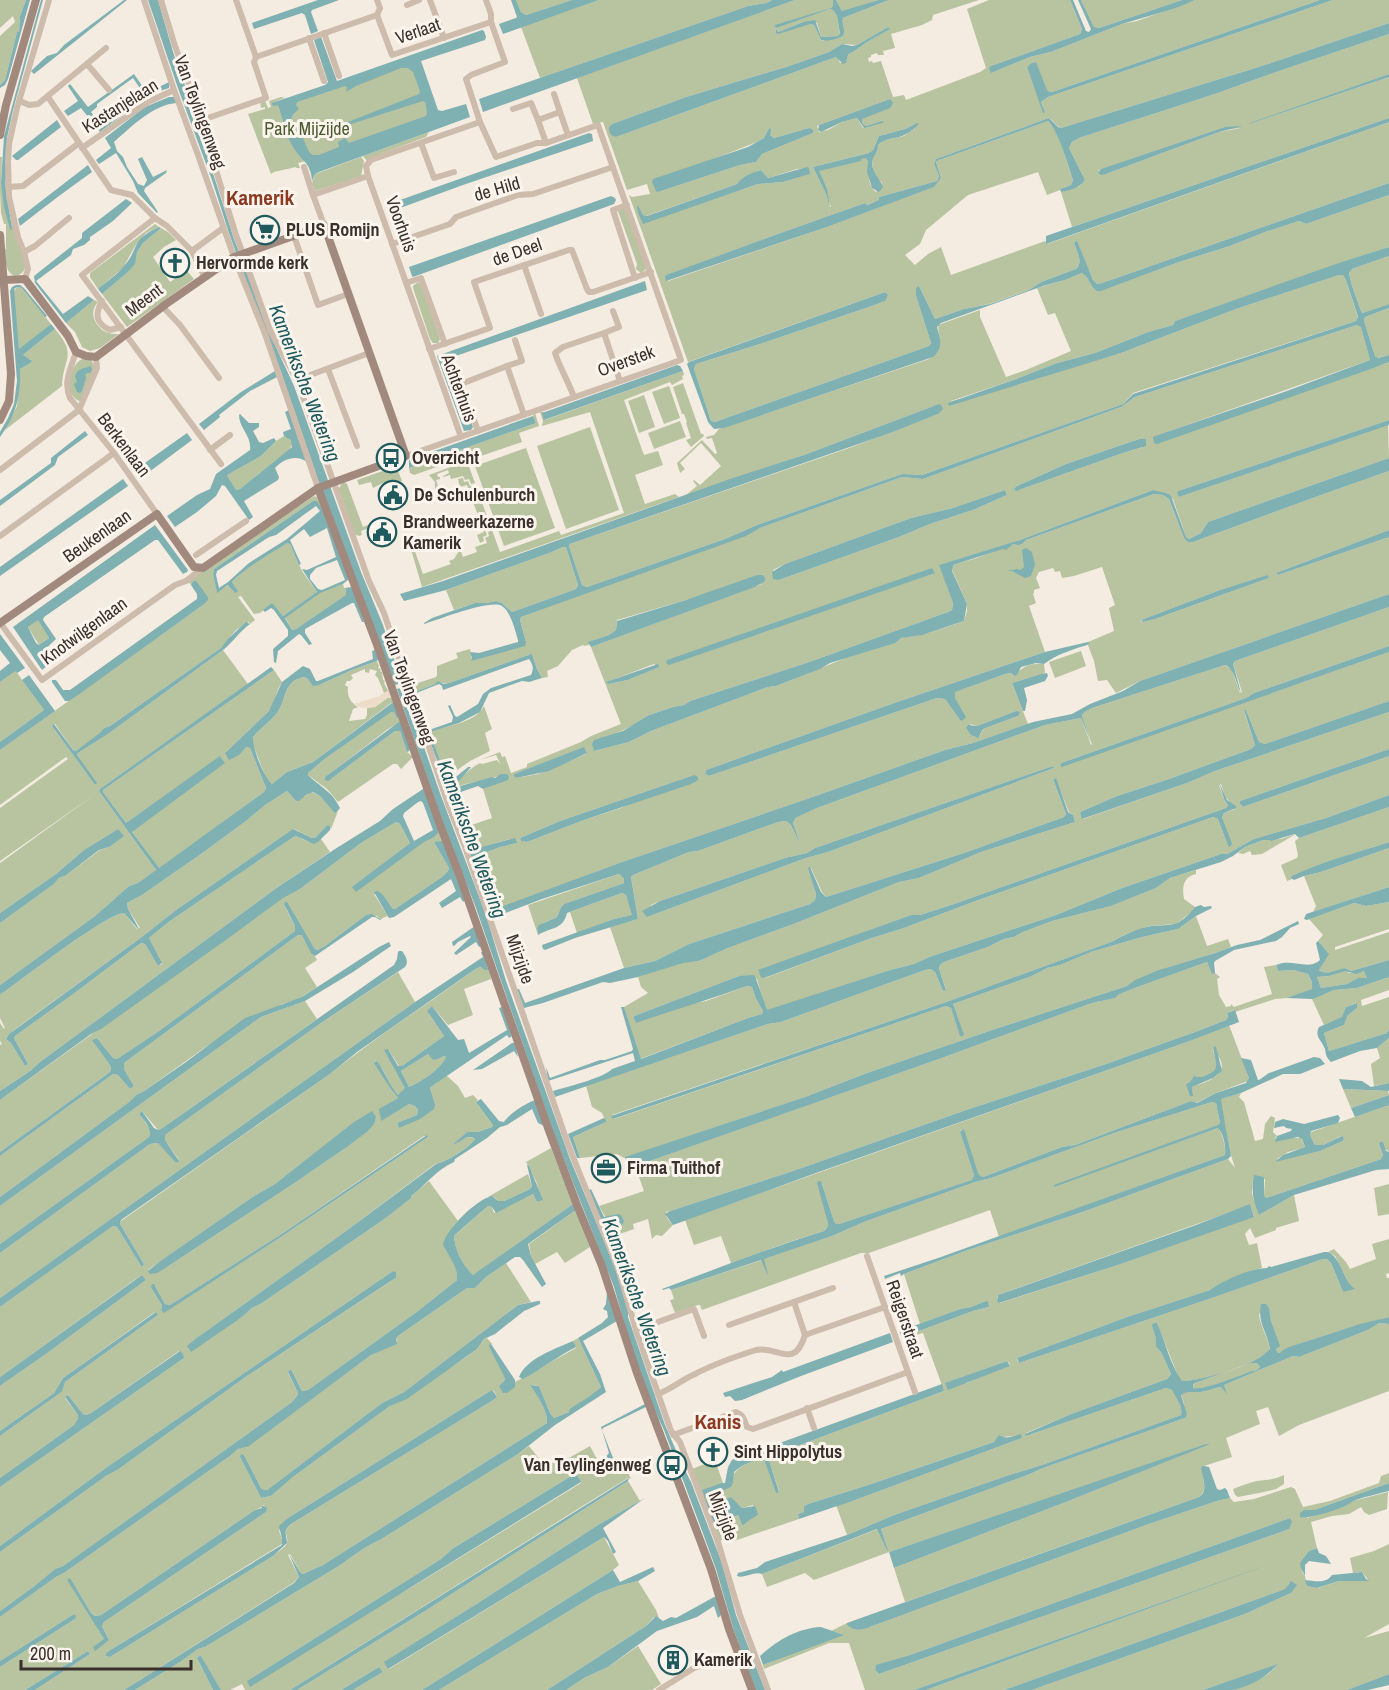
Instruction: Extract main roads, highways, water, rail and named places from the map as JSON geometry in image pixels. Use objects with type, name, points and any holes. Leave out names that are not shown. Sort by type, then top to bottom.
[{"type":"water","points":[[26,0],[30,0],[8,79],[0,88],[5,80]]},
{"type":"water","points":[[41,0],[43,0],[7,138],[5,183],[11,230],[4,207],[1,183],[4,136]]},
{"type":"water","points":[[127,0],[34,74],[31,71],[47,56],[57,53],[64,45]]},
{"type":"water","points":[[148,0],[158,0],[174,55],[201,129],[234,239],[269,332],[294,386],[361,572],[383,625],[402,683],[395,685],[319,483]]},
{"type":"water","points":[[318,0],[339,0],[312,10],[318,31],[311,34],[305,15],[302,13],[254,29],[252,23]]},
{"type":"water","points":[[511,0],[516,0],[521,12],[526,15],[572,0],[599,0],[503,34],[499,24],[517,17]]},
{"type":"water","points":[[772,0],[795,0],[483,112],[479,99],[748,6]]},
{"type":"water","points":[[833,0],[836,0],[842,11],[879,0],[889,0],[843,18],[843,36],[835,39],[821,40],[814,25],[811,24],[776,33],[775,25],[833,6]],"holes":[[[830,9],[837,16],[840,34],[838,36],[821,37],[815,20],[778,32],[776,28]]]},
{"type":"water","points":[[1070,0],[1073,0],[1086,31],[1089,32],[1091,29],[1078,0],[1081,0],[1094,27],[1099,28],[1182,0],[1195,0],[1122,24],[991,73],[989,68],[991,66],[1080,34],[1082,29]]},
{"type":"water","points":[[1320,0],[1333,0],[1048,97],[1041,102],[1044,113],[1027,67],[1036,62],[1047,90],[1052,92]]},
{"type":"water","points":[[1389,23],[1389,34],[1079,138],[1072,142],[1069,148],[1085,180],[1071,189],[1061,192],[1060,189],[1071,185],[1073,180],[1059,140],[1048,121],[939,160],[936,162],[941,178],[934,187],[827,227],[666,281],[666,275],[865,203],[867,205],[879,200],[879,197],[937,181],[939,176],[934,164],[936,159],[1046,119],[1049,118],[1061,128],[1268,64]]},
{"type":"water","points":[[888,27],[890,29],[848,54],[846,63],[843,64],[836,57],[616,137],[611,135],[609,127],[612,124],[686,97],[789,66],[829,52],[842,44],[857,45]]},
{"type":"water","points":[[482,30],[486,37],[485,40],[421,61],[438,110],[442,111],[466,104],[470,117],[319,172],[315,174],[312,181],[308,166],[296,152],[286,132],[278,105],[273,106],[272,103],[328,82],[314,40],[321,37],[337,81]],"holes":[[[401,68],[408,68],[413,72],[419,94],[348,122],[348,125],[423,101],[426,116],[349,143],[345,138],[338,142],[339,147],[319,155],[312,155],[303,138],[297,136],[291,121],[292,116],[299,109],[297,102],[345,86],[347,87],[346,92]]]},
{"type":"water","points":[[134,74],[147,93],[169,82],[169,88],[132,108],[100,132],[81,108],[68,116],[64,111],[78,101],[68,86],[70,84],[88,107]],"holes":[[[133,78],[144,94],[100,124],[91,112],[97,104]]]},
{"type":"water","points":[[1389,74],[1389,77],[1249,124],[1250,123]]},
{"type":"water","points":[[174,97],[177,103],[168,104],[151,112],[114,142],[117,151],[123,157],[138,184],[144,186],[147,180],[138,159],[142,157],[153,177],[167,170],[144,191],[157,213],[138,193],[116,153],[99,164],[96,160],[111,148],[105,138],[145,107]]},
{"type":"water","points":[[890,99],[893,103],[890,108],[862,119],[866,126],[884,122],[882,123],[864,128],[857,118],[821,132],[818,130],[819,125]]},
{"type":"water","points":[[1389,118],[1389,122],[1046,244],[1046,236]]},
{"type":"water","points":[[57,120],[61,127],[18,160],[12,156]]},
{"type":"water","points":[[919,124],[907,134],[878,145],[872,163],[883,187],[879,192],[872,188],[866,158],[819,171],[827,189],[830,208],[813,167],[869,153],[873,150],[879,136]]},
{"type":"water","points":[[1243,126],[1219,132],[1106,174],[1098,173],[1101,169],[1216,130]]},
{"type":"water","points":[[769,128],[771,129],[770,135],[774,138],[809,128],[813,130],[813,133],[762,154],[756,162],[740,165],[658,192],[652,182],[653,179],[748,147],[764,138]]},
{"type":"water","points":[[589,133],[592,134],[593,141],[392,211],[399,232],[396,233],[386,205]]},
{"type":"water","points":[[88,165],[92,172],[20,226],[18,219]]},
{"type":"water","points":[[807,167],[810,174],[783,182],[758,184],[643,224],[638,213],[637,206],[643,215],[647,216],[737,184],[744,177],[761,170],[768,178]]},
{"type":"water","points":[[1389,183],[1389,195],[1306,224],[1299,221],[1265,232],[1101,291],[1097,291],[1082,273],[941,323],[937,327],[940,346],[933,357],[724,428],[714,429],[708,422],[687,364],[885,292],[888,295],[885,301],[872,306],[696,364],[694,369],[711,421],[715,422],[929,346],[931,343],[916,296],[916,288],[919,286],[935,319],[964,309],[990,304],[1076,269],[1079,256],[1074,242],[1077,241],[1093,280],[1097,284],[1102,283]]},
{"type":"water","points":[[611,196],[616,200],[614,204],[412,276],[409,267]]},
{"type":"water","points":[[126,199],[132,203],[113,221],[90,237],[84,245],[73,249],[71,255],[36,281],[63,314],[88,296],[94,300],[66,323],[35,283],[34,276],[82,238],[82,233]]},
{"type":"water","points":[[159,227],[161,228],[143,243],[137,252],[135,264],[102,294],[98,289],[124,266],[139,240]]},
{"type":"water","points":[[1389,247],[1389,256],[1352,269],[1349,273],[1363,313],[1389,304],[1389,308],[1365,317],[1364,321],[1375,356],[1378,358],[1389,355],[1389,362],[1368,370],[1157,444],[1154,443],[1153,437],[1155,436],[1370,360],[1361,327],[1357,325],[1135,397],[1121,407],[923,479],[902,477],[521,617],[525,646],[471,661],[470,652],[479,653],[518,642],[510,617],[502,606],[487,605],[424,623],[475,603],[496,601],[512,612],[576,589],[578,585],[566,547],[446,590],[404,601],[400,594],[804,455],[939,404],[943,409],[938,414],[890,433],[569,546],[582,585],[587,587],[902,474],[922,475],[1123,404],[1133,394],[1356,321],[1358,317],[1346,280],[1343,275],[1339,275],[1236,309],[1121,353],[949,406],[948,403],[1057,363],[1095,353],[1148,332],[1173,325],[1175,321]]},
{"type":"water","points":[[645,281],[647,290],[447,359],[473,427],[471,430],[464,431],[437,356]]},
{"type":"water","points":[[16,285],[24,288],[47,316],[45,317],[22,288],[14,289],[19,349],[51,324],[55,329],[23,355],[32,361],[20,369],[20,388],[16,405],[0,437],[0,432],[14,404],[17,381],[10,291]]},
{"type":"water","points":[[677,365],[683,371],[544,420],[542,413]]},
{"type":"water","points":[[91,366],[90,373],[85,375],[82,391],[77,392],[74,384],[77,382],[76,373]]},
{"type":"water","points":[[275,371],[277,377],[250,391],[204,430],[199,424],[241,392]]},
{"type":"water","points":[[289,410],[307,462],[295,458],[282,462],[275,468],[278,480],[244,501],[253,517],[249,520],[222,485],[216,496],[175,527],[167,516],[197,495],[210,489],[216,474],[250,450],[249,440],[239,415],[249,423],[259,423],[259,427],[253,431],[259,442],[263,443],[274,438],[276,441],[261,456],[227,476],[236,490],[292,447],[291,440],[284,436],[283,432],[291,429],[285,412]]},
{"type":"water","points":[[533,416],[536,423],[409,468],[409,460]]},
{"type":"water","points":[[1389,420],[1389,425],[1182,496],[1179,497],[1177,492],[1181,490]]},
{"type":"water","points":[[85,431],[88,435],[58,457],[55,465],[0,506],[0,500],[51,463],[51,458]]},
{"type":"water","points":[[187,433],[192,440],[141,478],[135,470]]},
{"type":"water","points":[[1139,439],[1146,439],[1146,446],[1016,491],[1014,489],[1066,464]]},
{"type":"water","points":[[1389,458],[1389,471],[1193,542],[1188,542],[1184,538],[1169,499],[1163,495],[1154,494],[1026,540],[1021,545],[1013,544],[1006,550],[953,565],[952,571],[967,604],[964,621],[922,635],[901,638],[895,643],[830,663],[776,686],[651,731],[629,742],[594,751],[592,744],[594,740],[623,731],[649,715],[812,661],[952,610],[953,603],[939,565],[1020,540],[1153,490],[1171,496],[1186,537],[1189,539],[1201,533],[1208,522]]},
{"type":"water","points":[[123,479],[128,486],[0,576],[0,567]]},
{"type":"water","points":[[1005,490],[1007,495],[973,510],[779,580],[773,579],[772,572],[785,564],[911,518],[953,508]]},
{"type":"water","points":[[313,501],[317,501],[331,529],[349,579],[343,584],[320,593],[285,618],[292,630],[296,629],[346,595],[346,588],[351,587],[364,622],[352,603],[305,629],[312,644],[309,645],[299,634],[278,651],[276,663],[274,662],[273,649],[288,636],[288,630],[274,610],[271,608],[265,612],[263,610],[272,603],[283,616],[317,592],[302,569],[307,570],[336,557],[327,528],[310,537],[304,529],[290,540],[301,564],[299,565],[290,544],[287,543],[238,576],[232,582],[238,591],[235,593],[228,585],[217,593],[214,569]],"holes":[[[316,506],[320,511],[287,539],[249,563],[219,588],[217,571],[269,537],[276,535]],[[337,560],[345,580],[322,590],[318,589],[310,579],[310,575],[316,568]]]},
{"type":"water","points":[[155,525],[188,570],[183,574],[158,540],[155,540],[44,617],[43,620],[56,639],[40,654],[47,666],[42,670],[13,627]],"holes":[[[38,620],[49,638],[39,645],[28,627]]]},
{"type":"water","points":[[1389,530],[1389,537],[1278,575],[1276,573]]},
{"type":"water","points":[[1026,548],[1032,552],[1035,565],[1031,576],[1025,578],[1012,571],[1006,571],[1020,570],[1024,567],[1022,550]]},
{"type":"water","points":[[932,568],[935,573],[669,665],[666,663],[667,660]]},
{"type":"water","points":[[757,575],[763,575],[765,581],[755,587],[591,647],[588,642],[609,635],[616,630],[617,621]]},
{"type":"water","points":[[1268,575],[1269,578],[1155,619],[1143,622],[1141,620],[1220,590]]},
{"type":"water","points":[[193,581],[196,581],[208,597],[203,605],[78,695],[65,701],[52,680],[56,680],[63,690],[70,690],[197,599],[197,594],[191,585]]},
{"type":"water","points":[[1389,594],[1389,607],[1235,661],[1233,664],[1241,693],[1233,673],[1225,665],[1086,711],[1082,715],[1092,745],[1081,718],[1045,725],[795,818],[793,823],[801,846],[791,825],[786,821],[778,822],[698,851],[689,852],[633,875],[631,877],[638,919],[543,949],[542,945],[614,919],[632,915],[626,895],[622,893],[567,913],[563,922],[538,935],[539,925],[557,917],[564,904],[624,883],[624,879],[619,874],[495,917],[493,913],[495,909],[622,862],[945,750],[973,743],[1033,722],[1072,714],[1140,681]]},
{"type":"water","points":[[246,622],[250,624],[223,650],[108,734],[78,753],[77,755],[97,783],[95,785],[52,726],[53,724],[76,751],[104,728],[221,648]]},
{"type":"water","points":[[0,634],[25,668],[17,673],[15,671],[0,682],[0,671],[10,663],[0,650]]},
{"type":"water","points":[[1088,642],[1090,644],[1060,655],[1044,664],[1036,663],[1021,667],[1017,675],[1005,674],[955,692],[955,698],[966,717],[962,721],[945,699],[937,698],[709,776],[705,774],[706,770],[900,701],[1045,652]]},
{"type":"water","points":[[1389,646],[1389,652],[1062,767],[1060,765],[1246,698],[1254,693]]},
{"type":"water","points":[[375,650],[377,661],[319,685],[313,686],[304,677],[292,682],[277,713],[253,737],[259,762],[272,784],[287,772],[313,762],[394,703],[400,717],[397,718],[394,712],[391,712],[308,773],[337,802],[340,808],[336,813],[313,792],[296,801],[287,791],[201,854],[127,903],[139,929],[124,913],[115,916],[83,935],[0,995],[0,985],[95,916],[129,886],[138,883],[156,870],[99,791],[100,789],[271,667],[274,670],[103,790],[126,823],[220,756],[225,763],[132,832],[159,868],[264,792],[266,788],[250,748],[246,747],[239,755],[229,760],[225,753],[269,711],[282,682],[303,666],[310,669],[318,681],[373,659],[372,651]]},
{"type":"water","points":[[532,654],[542,678],[529,682],[522,681],[489,693],[480,712],[459,723],[430,732],[443,770],[441,771],[426,731],[452,722],[453,717],[448,706],[450,705],[457,717],[478,704],[483,694],[491,688],[531,675],[532,665],[529,659],[443,690],[439,684],[413,693],[438,681],[443,684],[449,683]]},
{"type":"water","points":[[658,664],[659,667],[628,680],[608,684],[606,682]]},
{"type":"water","points":[[1047,673],[1045,681],[1024,688],[1027,700],[1025,711],[1023,711],[1012,683]]},
{"type":"water","points":[[29,675],[55,711],[0,750],[0,742],[44,710],[22,680]]},
{"type":"water","points":[[403,687],[486,915],[506,981],[570,1159],[614,1265],[628,1309],[628,1317],[665,1425],[691,1482],[722,1563],[736,1615],[765,1690],[756,1690],[734,1631],[716,1569],[652,1404],[603,1428],[615,1463],[609,1466],[605,1458],[609,1453],[601,1427],[645,1404],[632,1349],[614,1287],[552,1129],[476,908],[443,823],[397,689]]},
{"type":"water","points":[[1389,701],[1389,712],[1082,819],[1080,812],[1117,796],[1251,749],[1255,745],[1244,710],[1246,710],[1259,742],[1265,744]]},
{"type":"water","points":[[1016,711],[1020,712],[1018,716],[983,729],[978,738],[971,735],[966,728],[968,725],[977,726]]},
{"type":"water","points":[[401,722],[410,747],[409,751],[407,752],[400,731],[395,731],[331,779],[325,780],[325,777]]},
{"type":"water","points":[[584,747],[587,753],[549,771],[516,778],[514,776],[514,774]]},
{"type":"water","points":[[1389,749],[1389,756],[1243,807],[1240,804],[1240,801]]},
{"type":"water","points":[[1053,766],[1054,768],[647,917],[642,911],[660,901],[785,858],[807,853],[815,848]]},
{"type":"water","points":[[468,767],[471,767],[450,789],[495,778],[501,774],[507,774],[509,777],[508,780],[483,789],[478,786],[458,793],[451,799],[454,809],[452,809],[445,787]]},
{"type":"water","points":[[694,775],[698,777],[698,780],[691,784],[527,842],[521,841],[520,838],[560,821]]},
{"type":"water","points":[[1056,778],[1068,812],[1073,815],[1075,822],[981,852],[919,878],[899,882],[699,961],[683,963],[638,977],[610,983],[603,982],[524,1008],[517,989],[525,1003],[624,968],[655,961],[689,944],[810,904],[815,900],[816,894],[808,868],[810,867],[821,892],[826,897],[964,853],[1064,817],[1066,814],[1053,779]]},
{"type":"water","points":[[1219,782],[1227,800],[1236,806],[1224,813],[1222,817],[1232,844],[1230,847],[1218,819],[1213,817],[764,978],[758,970],[911,915],[920,915],[951,905],[1226,808],[1228,805]]},
{"type":"water","points":[[423,787],[439,832],[434,837],[356,892],[352,887],[410,843],[400,824],[396,822],[361,843],[300,889],[283,898],[0,1100],[0,1091],[275,889],[380,821],[393,809]],"holes":[[[418,802],[423,803],[433,830],[414,841],[403,816]]]},
{"type":"water","points":[[1389,795],[1389,807],[1299,838],[1295,834],[1271,841],[1263,840],[1245,847],[1221,862],[1170,878],[1156,888],[1111,906],[1052,921],[944,962],[939,969],[946,990],[943,991],[935,972],[931,969],[925,970],[781,1022],[768,1024],[555,1097],[553,1091],[593,1079],[635,1061],[633,1053],[548,1081],[546,1067],[550,1078],[632,1051],[621,1007],[624,1007],[641,1059],[762,1014],[763,1011],[752,987],[747,986],[636,1023],[634,1019],[634,1016],[739,976],[755,976],[767,1010],[914,964],[1056,915],[1122,888],[1221,854],[1227,854],[1254,839],[1326,818]]},
{"type":"water","points":[[327,825],[330,826],[330,830],[318,842],[314,844],[296,836],[292,838],[170,921],[149,938],[162,963],[158,966],[145,944],[141,943],[15,1036],[28,1064],[25,1066],[6,1039],[9,1034],[176,910],[293,829],[315,838]]},
{"type":"water","points":[[118,829],[124,836],[109,847],[99,850],[65,876],[59,878],[0,923],[0,913],[56,874],[84,850]]},
{"type":"water","points":[[515,838],[517,843],[477,856],[481,876],[478,877],[469,851]]},
{"type":"water","points":[[434,842],[444,842],[465,900],[463,902],[460,897],[442,908],[439,903],[456,891],[451,879],[394,917],[389,918],[374,892],[378,891],[395,909],[442,877],[449,868]]},
{"type":"water","points":[[1389,842],[1389,848],[1321,872],[1294,880],[1291,878],[1316,866]]},
{"type":"water","points":[[1389,887],[1389,902],[1366,906],[1354,903],[1307,920],[1304,919],[1306,914]]},
{"type":"water","points":[[285,902],[317,950],[366,915],[372,914],[380,919],[383,918],[380,920],[372,917],[315,956],[311,953],[302,935],[298,935],[124,1063],[124,1069],[134,1086],[130,1089],[118,1075],[113,1074],[0,1156],[0,1152],[110,1072],[110,1065],[92,1040],[97,1038],[113,1058],[117,1059],[295,931]]},
{"type":"water","points":[[1201,905],[1212,908],[1178,929],[1091,952],[953,1004],[964,1035],[962,1036],[960,1036],[951,1008],[946,1006],[613,1119],[611,1116],[949,1001],[1111,942],[1136,930],[1177,923],[1195,907]]},
{"type":"water","points":[[1298,921],[1299,924],[1290,928],[1276,941],[1234,950],[1215,961],[1215,973],[1212,974],[1207,962],[1132,989],[1115,998],[1092,1003],[627,1169],[625,1157],[805,1097],[995,1029],[1127,986],[1159,970],[1260,940]]},
{"type":"water","points":[[475,926],[482,946],[479,947],[476,942],[456,955],[454,953],[471,937],[454,946],[452,942]]},
{"type":"water","points":[[1318,941],[1329,954],[1319,970],[1322,972],[1329,973],[1345,968],[1351,971],[1389,960],[1389,977],[1357,988],[1334,990],[1313,999],[1286,998],[1312,989],[1312,982],[1308,974],[1293,970],[1278,971],[1276,965],[1315,963],[1320,960],[1316,943]],"holes":[[[1345,971],[1356,974],[1364,971],[1367,978],[1358,978],[1347,984],[1321,988],[1317,977]]]},
{"type":"water","points":[[389,942],[391,946],[305,1001],[261,1017],[0,1206],[0,1197],[136,1095],[186,1062],[245,1018],[302,997]]},
{"type":"water","points":[[399,951],[402,951],[406,959],[405,967],[321,1023],[165,1135],[165,1140],[178,1162],[176,1163],[158,1143],[150,1144],[0,1253],[0,1244],[149,1137],[149,1128],[139,1114],[142,1111],[154,1128],[161,1129],[394,965]]},
{"type":"water","points":[[481,952],[484,952],[488,970],[477,968],[121,1220],[120,1224],[144,1264],[143,1266],[117,1227],[113,1226],[0,1307],[0,1298],[415,1002],[483,957]]},
{"type":"water","points":[[1357,1003],[1357,1008],[1348,1015],[1344,1025],[1324,1033],[1329,1051],[1387,1033],[1389,1029],[1389,1038],[1377,1048],[1360,1051],[1331,1062],[1318,1036],[1319,1027],[1342,1017],[1346,1007]]},
{"type":"water","points":[[432,1006],[458,1040],[464,1039],[469,1053],[507,1030],[499,1008],[502,1007],[512,1036],[509,1038],[507,1035],[430,1088],[435,1104],[434,1109],[420,1119],[399,1128],[397,1123],[417,1115],[418,1110],[409,1104],[381,1121],[379,1109],[398,1098],[374,1063],[377,1061],[398,1095],[405,1088],[384,1050],[388,1049],[398,1066],[402,1066],[444,1036],[427,1011]],"holes":[[[428,1054],[432,1059],[446,1057],[435,1071],[409,1087],[401,1071]]]},
{"type":"water","points":[[1235,1010],[1239,1022],[1187,1042],[673,1225],[665,1214],[1103,1065],[1226,1020],[1227,1013]]},
{"type":"water","points":[[515,1043],[518,1057],[514,1051],[482,1069],[473,1070]]},
{"type":"water","points":[[1214,1046],[1222,1071],[1213,1078],[1192,1087],[1193,1096],[1190,1096],[1186,1084],[1194,1076],[1203,1076],[1215,1069]]},
{"type":"water","points":[[1314,1057],[1320,1058],[1325,1064],[1300,1074],[1283,1074],[1241,1093],[1221,1099],[1231,1156],[1228,1159],[1080,1213],[968,1250],[901,1276],[900,1273],[885,1279],[884,1276],[1225,1155],[1224,1141],[1218,1128],[1054,1187],[1054,1185],[1218,1125],[1220,1123],[1216,1103],[1212,1102],[1117,1132],[764,1259],[769,1278],[761,1260],[671,1290],[662,1289],[824,1231],[828,1223],[817,1183],[819,1181],[821,1181],[834,1221],[839,1224],[972,1180],[974,1175],[960,1131],[964,1129],[978,1173],[983,1177],[1191,1101],[1197,1103],[1216,1093],[1246,1083],[1249,1078],[1241,1058],[1251,1060],[1259,1080],[1269,1073]]},
{"type":"water","points":[[1339,1079],[1362,1081],[1371,1087],[1389,1083],[1389,1091],[1343,1089]]},
{"type":"water","points":[[1389,1095],[1389,1105],[1355,1117],[1351,1108]]},
{"type":"water","points":[[481,1099],[499,1121],[504,1122],[518,1109],[535,1100],[544,1126],[538,1123],[532,1109],[500,1127],[437,1173],[383,1220],[191,1352],[187,1346],[198,1337],[436,1164],[467,1147],[475,1139],[469,1137],[453,1144],[467,1132],[478,1132],[492,1127],[493,1125],[476,1102]]},
{"type":"water","points":[[372,1111],[376,1117],[374,1124],[344,1149],[167,1267],[150,1274],[148,1271],[159,1262],[275,1184],[354,1122]]},
{"type":"water","points":[[1338,1115],[1340,1118],[1338,1123],[1311,1131],[1310,1135],[1315,1145],[1323,1145],[1342,1136],[1343,1141],[1320,1151],[1275,1162],[1283,1155],[1305,1147],[1302,1139],[1298,1137],[1275,1142],[1277,1136],[1292,1129],[1284,1126],[1274,1128],[1275,1122],[1283,1119],[1304,1124]]},
{"type":"water","points":[[604,1118],[606,1122],[573,1137],[580,1158],[577,1158],[568,1134]]},
{"type":"water","points":[[427,1135],[428,1137],[281,1237],[164,1313],[161,1310],[162,1305],[151,1287],[152,1284],[165,1304],[170,1305],[280,1235]]},
{"type":"water","points":[[1380,1142],[1383,1142],[1386,1151],[1389,1152],[1389,1169],[1376,1170],[1294,1195],[1259,1215],[1253,1195],[1254,1175],[1264,1177],[1266,1198],[1381,1159],[1383,1155]]},
{"type":"water","points":[[527,1165],[543,1200],[537,1202],[533,1194],[496,1213],[492,1207],[488,1206],[454,1236],[460,1257],[473,1275],[573,1204],[576,1210],[528,1244],[531,1256],[546,1284],[542,1287],[523,1260],[515,1257],[486,1277],[475,1288],[467,1288],[398,1336],[397,1344],[371,1355],[249,1446],[238,1449],[0,1617],[0,1611],[55,1569],[63,1566],[292,1402],[298,1393],[288,1372],[290,1370],[302,1391],[308,1390],[457,1280],[455,1266],[443,1245],[449,1231],[470,1209],[486,1198],[492,1196],[498,1201],[504,1201],[530,1189],[532,1186]]},
{"type":"water","points":[[591,1189],[604,1217],[621,1215],[623,1224],[613,1230],[605,1231],[589,1190]]},
{"type":"water","points":[[1250,1204],[1254,1217],[1118,1265],[999,1303],[997,1301],[998,1295]]},
{"type":"water","points":[[1328,1252],[1337,1260],[1347,1281],[1355,1289],[1343,1292],[1331,1263],[1323,1259],[1019,1363],[1017,1358],[1127,1317],[1210,1290],[1245,1272]]},
{"type":"water","points":[[393,1271],[396,1272],[396,1278],[247,1376],[0,1552],[0,1546],[107,1467]]},
{"type":"water","points":[[142,1275],[146,1280],[0,1386],[0,1377]]},
{"type":"water","points":[[607,1292],[617,1321],[583,1341],[600,1374],[606,1392],[555,1425],[518,1454],[334,1569],[205,1647],[198,1649],[135,1690],[124,1690],[294,1583],[299,1577],[289,1554],[303,1574],[323,1565],[547,1423],[544,1408],[530,1385],[539,1386],[554,1418],[569,1412],[598,1390],[601,1387],[578,1338],[608,1317],[607,1311],[603,1309]]},
{"type":"water","points":[[540,1301],[540,1304],[524,1311],[495,1334],[484,1339],[477,1349],[407,1399],[390,1406],[293,1477],[271,1496],[261,1498],[240,1457],[241,1454],[244,1455],[261,1488],[267,1490],[382,1403],[404,1392],[518,1305]]},
{"type":"water","points":[[986,1301],[989,1307],[903,1337],[900,1334],[900,1331]]},
{"type":"water","points":[[1261,1304],[1266,1304],[1269,1308],[1280,1346],[1276,1349],[1278,1353],[1289,1347],[1360,1324],[1389,1317],[1389,1324],[1379,1323],[1368,1330],[1299,1357],[1293,1356],[1224,1385],[1227,1394],[1221,1387],[1184,1393],[1181,1395],[1187,1414],[1185,1418],[881,1529],[888,1550],[877,1529],[762,1574],[737,1576],[738,1573],[757,1568],[765,1562],[847,1535],[894,1515],[1181,1415],[1181,1408],[1172,1390],[1166,1388],[1026,1436],[1025,1434],[1071,1414],[1167,1379],[1171,1374],[1161,1352],[1156,1347],[1152,1325],[1154,1323],[1157,1323],[1182,1381],[1228,1371],[1195,1383],[1193,1388],[1216,1384],[1257,1370],[1260,1367],[1257,1363],[1251,1363],[1229,1371],[1254,1361],[1270,1349],[1261,1322]]},
{"type":"water","points":[[156,1312],[158,1315],[65,1382],[60,1393],[0,1436],[0,1431],[54,1393],[63,1378]]},
{"type":"water","points":[[890,1333],[893,1342],[742,1400],[735,1401],[730,1396],[725,1397],[723,1393],[772,1377],[782,1370],[783,1372]]},
{"type":"water","points":[[573,1341],[576,1347],[523,1379],[519,1377],[528,1364],[535,1359]]},
{"type":"water","points":[[491,1344],[515,1380],[515,1387],[507,1393],[503,1393],[499,1386],[505,1380],[489,1347]]},
{"type":"water","points":[[180,1351],[184,1358],[0,1487],[0,1478],[74,1425],[78,1415],[65,1397],[68,1395],[83,1414],[91,1413]]},
{"type":"water","points":[[1007,1361],[1010,1366],[948,1390],[945,1383]]},
{"type":"water","points":[[942,1384],[944,1391],[768,1457],[779,1492],[776,1493],[764,1459],[752,1461],[741,1467],[734,1472],[731,1487],[705,1498],[713,1513],[729,1508],[726,1499],[731,1497],[742,1508],[755,1506],[758,1514],[744,1525],[738,1515],[714,1524],[703,1500],[702,1490],[725,1483],[728,1467],[738,1455],[777,1444]]},
{"type":"water","points":[[493,1391],[497,1397],[495,1399],[291,1524],[286,1531],[287,1543],[273,1556],[110,1657],[105,1656],[107,1652],[282,1545],[279,1526],[288,1518]]},
{"type":"water","points":[[1021,1434],[1022,1438],[799,1519],[798,1514],[804,1512],[804,1506],[808,1504],[994,1442],[999,1435],[1013,1437]]},
{"type":"water","points":[[1210,1444],[894,1568],[889,1552]]},
{"type":"water","points":[[1201,1467],[1209,1467],[1217,1489],[1225,1488],[1230,1498],[1146,1525],[867,1628],[855,1629],[847,1625],[847,1623],[1199,1497],[1204,1491]]},
{"type":"water","points":[[576,1473],[581,1482],[250,1687],[247,1681],[441,1559],[452,1549]]},
{"type":"water","points":[[629,1478],[628,1481],[425,1611],[297,1690],[290,1690]]},
{"type":"water","points":[[1389,1483],[1389,1491],[1356,1500],[1324,1514],[1300,1517],[1300,1513],[1304,1510],[1314,1510]]},
{"type":"water","points":[[645,1498],[603,1528],[616,1552],[613,1554],[604,1537],[388,1669],[384,1662],[598,1525]]},
{"type":"water","points":[[262,1505],[267,1508],[266,1512],[104,1622],[102,1626],[109,1640],[95,1651],[93,1647],[104,1639],[67,1580],[70,1578],[91,1613],[95,1616],[101,1615],[255,1510],[262,1508]]},
{"type":"water","points":[[1290,1518],[1292,1522],[1289,1529],[1284,1531],[879,1674],[875,1670],[876,1665],[910,1655]]},
{"type":"water","points":[[1317,1548],[1331,1564],[1309,1561],[1305,1565],[1305,1576],[1300,1563],[1309,1551]]},
{"type":"water","points":[[1273,1563],[926,1690],[914,1690]]},
{"type":"water","points":[[653,1567],[655,1571],[638,1581],[597,1594],[439,1690],[422,1690],[613,1570],[620,1582]]},
{"type":"water","points":[[1362,1572],[1370,1581],[1339,1581],[1317,1588],[1307,1586],[1305,1580],[1323,1581],[1332,1575]]},
{"type":"water","points":[[1291,1581],[1297,1585],[1291,1593],[1245,1614],[1032,1690],[1004,1690],[1285,1589]]},
{"type":"water","points":[[716,1596],[721,1615],[718,1618],[714,1606],[697,1617],[657,1631],[608,1667],[584,1678],[566,1690],[547,1690],[646,1626],[656,1616],[663,1621],[671,1617],[676,1618]]},
{"type":"water","points":[[74,1614],[75,1619],[0,1667],[0,1661]]},
{"type":"water","points":[[821,1627],[844,1635],[763,1665],[760,1656],[780,1640],[804,1630]]},
{"type":"water","points":[[88,1651],[90,1654],[35,1690],[25,1690]]},
{"type":"water","points":[[200,1655],[221,1690],[213,1690],[197,1658]]},
{"type":"water","points":[[1278,1664],[1263,1677],[1245,1687],[1232,1690],[1203,1690]]},
{"type":"water","points":[[379,1667],[383,1672],[353,1690],[341,1690]]},
{"type":"water","points":[[1389,1674],[1389,1685],[1368,1690],[1347,1690]]},
{"type":"place","name":"PLUS Romijn","points":[[265,230]]},
{"type":"place","name":"Hervormde kerk","points":[[175,263]]},
{"type":"place","name":"Overzicht","points":[[391,458]]},
{"type":"place","name":"De Schulenburch","points":[[393,495]]},
{"type":"place","name":"Brandweerkazerne Kamerik","points":[[382,532]]},
{"type":"place","name":"Firma Tuithof","points":[[606,1168]]},
{"type":"place","name":"Sint Hippolytus","points":[[713,1452]]},
{"type":"place","name":"Van Teylingenweg","points":[[672,1465]]},
{"type":"place","name":"Kamerik","points":[[673,1660]]},
{"type":"district","name":"Kamerik","points":[[260,198]]},
{"type":"district","name":"Kanis","points":[[718,1422]]},
{"type":"park label","name":"Park Mijzijde","points":[[307,129]]},
{"type":"water label","name":"Kameriksche Wetering","points":[[305,383]]},
{"type":"water label","name":"Kameriksche Wetering","points":[[472,839]]},
{"type":"water label","name":"Kameriksche Wetering","points":[[637,1297]]}]
